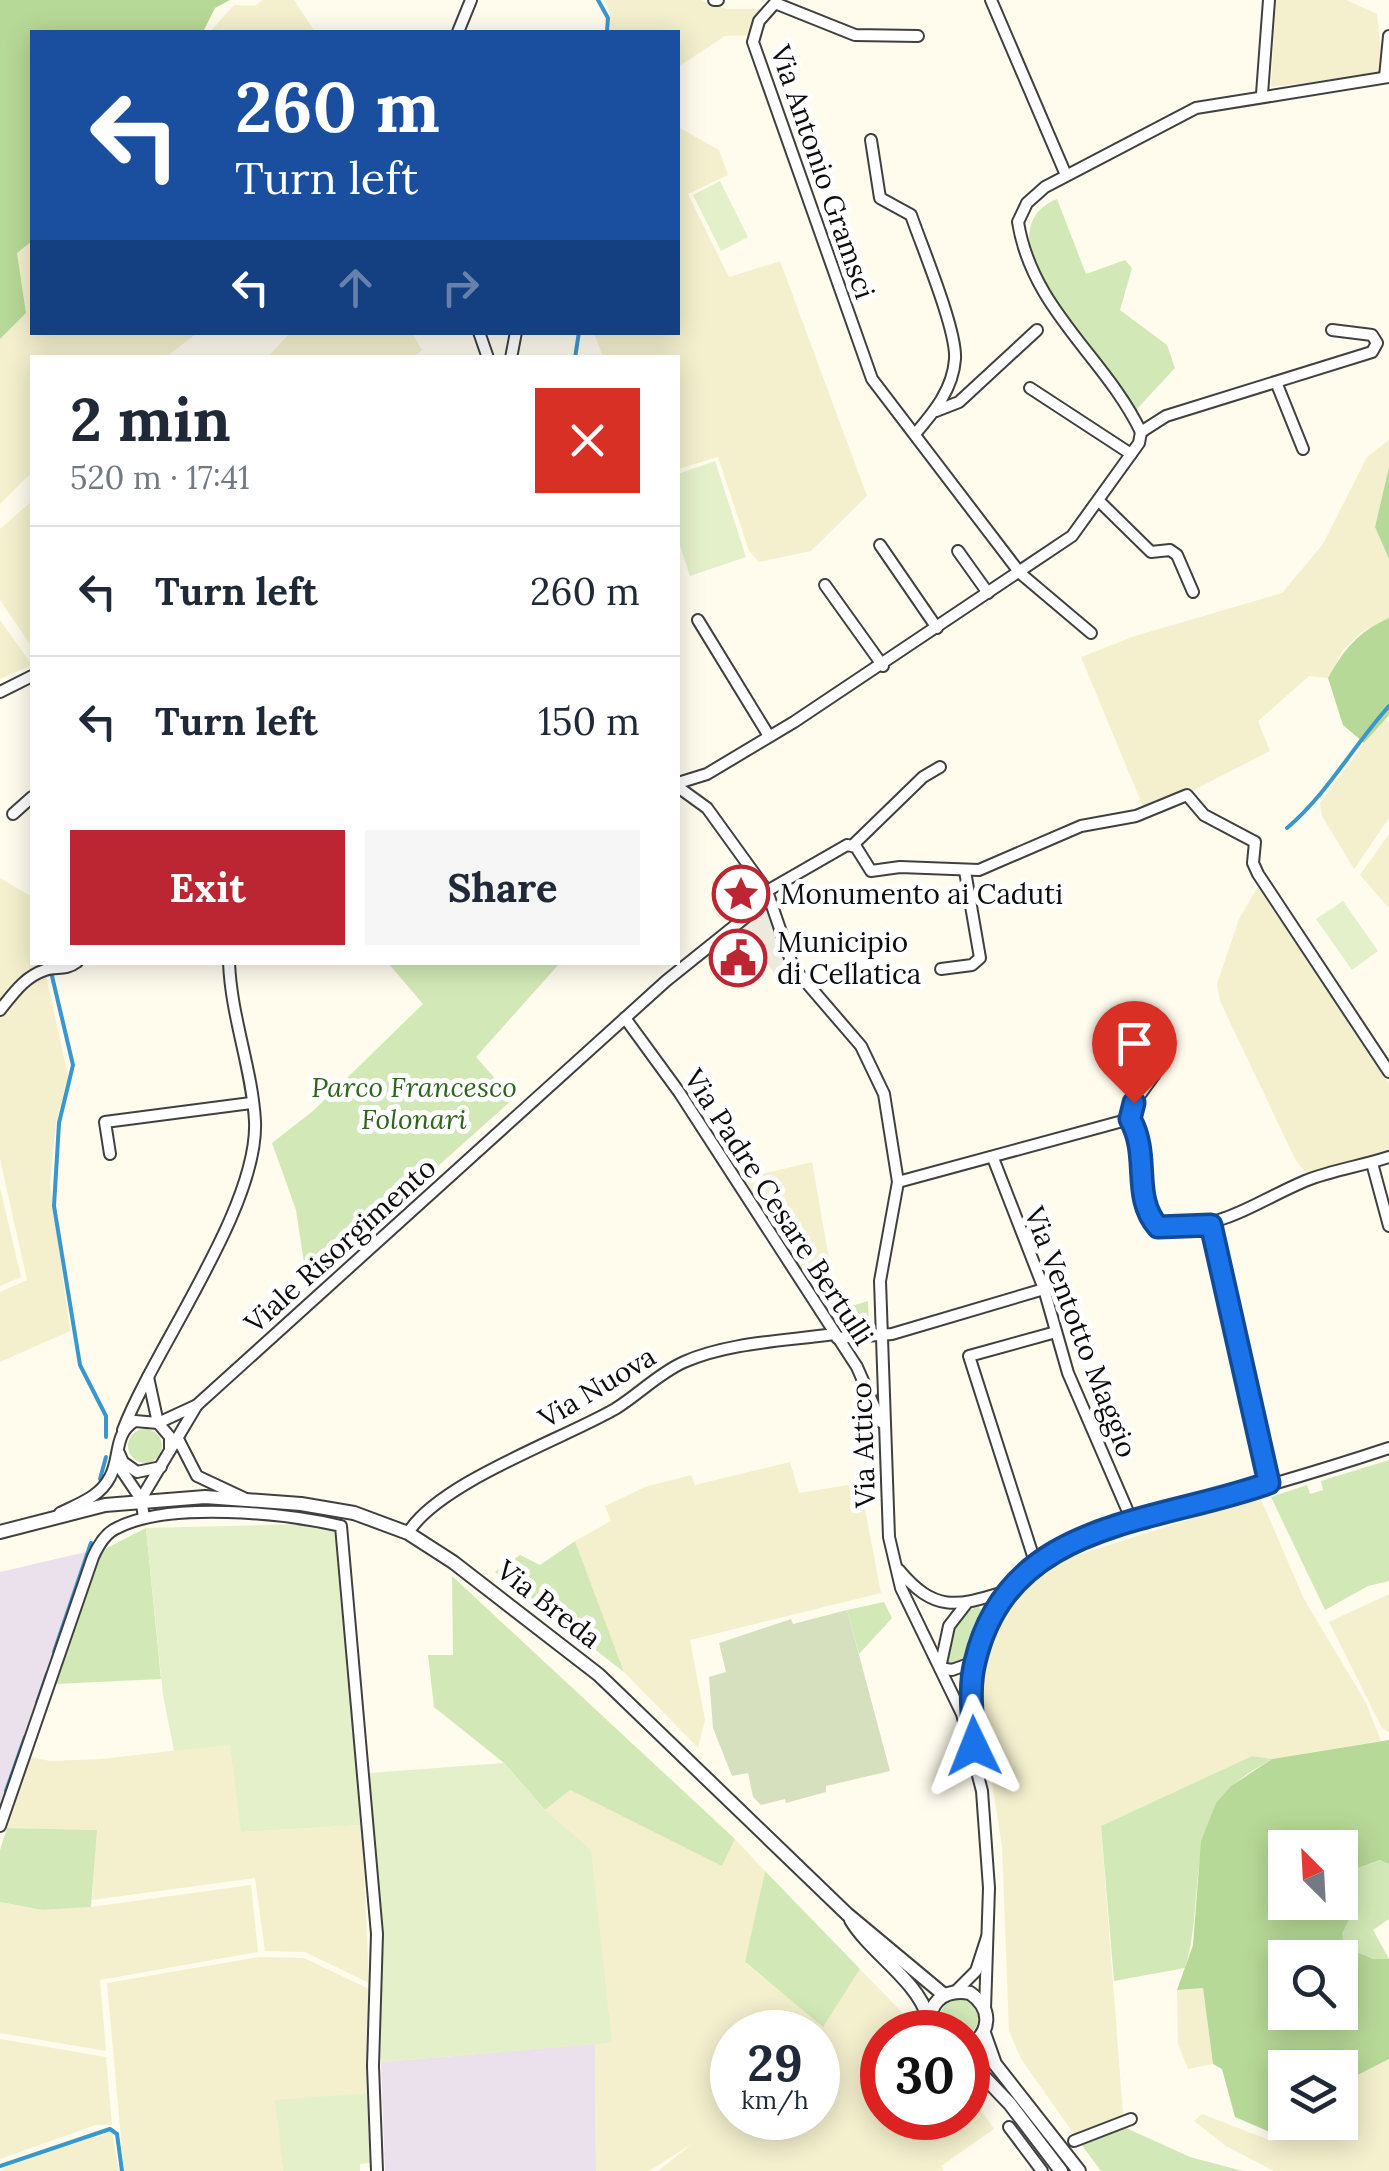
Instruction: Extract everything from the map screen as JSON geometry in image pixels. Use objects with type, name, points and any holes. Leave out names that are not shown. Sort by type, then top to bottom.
[{"type":"street","points":[[459,30],[471,0]]},
{"type":"street","points":[[992,0],[1066,174]]},
{"type":"street","points":[[1262,94],[1269,0]]},
{"type":"street","name":"Via Antonio Gramsci","points":[[918,36],[855,35],[771,1],[753,42],[872,380],[1020,573],[1091,633]]},
{"type":"street","points":[[1141,432],[1130,410],[1055,316],[1022,248],[1018,222],[1028,203],[1066,174],[1196,108],[1262,94],[1387,77],[1389,36]]},
{"type":"street","name":"Via Antonio Gramsci","points":[[871,140],[880,198],[912,215],[956,356],[949,385],[935,412],[914,434]]},
{"type":"street","name":"Via Antonio Gramsci","points":[[935,412],[959,402],[1037,330]]},
{"type":"street","points":[[680,784],[707,774],[883,666],[1072,536],[1131,454],[1141,432],[1166,416],[1372,352],[1377,343],[1372,335],[1332,330]]},
{"type":"street","points":[[1276,382],[1303,449]]},
{"type":"street","points":[[1030,388],[1131,454]]},
{"type":"street","points":[[1099,501],[1151,552],[1170,550],[1177,555],[1194,592]]},
{"type":"street","points":[[880,545],[937,628]]},
{"type":"street","points":[[958,551],[988,593]]},
{"type":"street","points":[[826,585],[883,666]]},
{"type":"street","points":[[698,620],[769,736]]},
{"type":"street","points":[[0,692],[30,677]]},
{"type":"street","name":"Viale Risorgimento","points":[[141,1500],[198,1405],[769,892],[853,845],[939,764]]},
{"type":"street","points":[[680,786],[695,797],[707,774]]},
{"type":"street","points":[[853,845],[870,871],[992,866],[1081,826],[1136,816],[1184,794],[1204,815],[1255,842],[1253,863],[1287,925],[1389,1072]]},
{"type":"street","name":"Via Attico","points":[[695,797],[769,892],[793,967],[862,1046],[876,1072],[898,1182],[882,1249],[881,1332],[883,1428],[894,1564],[974,1753],[988,1845],[985,2008]]},
{"type":"street","points":[[13,814],[30,799]]},
{"type":"street","points":[[941,969],[972,966],[980,958],[965,870]]},
{"type":"street","points":[[0,1010],[23,982],[48,969],[64,970],[72,965]]},
{"type":"street","points":[[54,1516],[95,1496],[116,1462],[123,1430],[237,1200],[252,1142],[251,1103],[234,1017],[229,965]]},
{"type":"street","name":"Via Padre Cesare Bertulli","points":[[625,1018],[679,1092],[860,1374],[883,1428]]},
{"type":"street","points":[[1156,1074],[1134,1103],[1130,1119],[1142,1139],[1143,1203],[1158,1227],[1211,1225],[1245,1214],[1307,1180],[1389,1157]]},
{"type":"street","points":[[110,1154],[104,1122],[251,1103]]},
{"type":"street","points":[[898,1182],[1130,1119]]},
{"type":"street","name":"Via Ventotto Maggio","points":[[993,1158],[1044,1288],[1068,1373],[1132,1522]]},
{"type":"street","points":[[1372,1163],[1389,1226]]},
{"type":"street","points":[[1211,1225],[1269,1483]]},
{"type":"street","name":"Via Nuova","points":[[408,1534],[418,1515],[512,1459],[574,1432],[682,1363],[714,1352],[835,1336],[892,1334],[1044,1288]]},
{"type":"street","points":[[1035,1562],[969,1356],[1056,1332]]},
{"type":"street","points":[[860,1374],[874,1376],[882,1372]]},
{"type":"street","points":[[148,1377],[158,1423],[170,1437],[169,1456]]},
{"type":"street","name":"Viale Risorgimento","points":[[123,1430],[142,1420],[158,1423],[198,1405]]},
{"type":"street","points":[[178,1439],[196,1476],[245,1498]]},
{"type":"street","points":[[118,1446],[123,1462],[138,1472],[162,1466]]},
{"type":"street","points":[[974,1753],[974,1662],[1004,1592],[1035,1562],[1067,1544],[1132,1522],[1389,1448]]},
{"type":"street","points":[[116,1462],[141,1500],[144,1517]]},
{"type":"street","name":"Via Breda","points":[[0,1532],[105,1504],[245,1498],[354,1513],[408,1534],[469,1573],[599,1675],[847,1914],[950,1992],[970,1993],[985,2008]]},
{"type":"street","points":[[0,1826],[92,1558],[112,1529],[144,1517],[285,1517],[341,1526],[377,1934],[376,2171]]},
{"type":"street","points":[[894,1564],[932,1600],[966,1604],[1004,1592]]},
{"type":"street","points":[[966,1604],[949,1626],[940,1668],[966,1668],[974,1662]]},
{"type":"street","name":"Via Breda","points":[[847,1914],[862,1940],[920,2000],[924,2010]]},
{"type":"street","name":"Via Attico","points":[[950,1992],[976,1971],[987,1936]]},
{"type":"street","name":"Via Breda","points":[[933,2010],[934,2003],[950,1992]]},
{"type":"street","points":[[990,2050],[995,2064],[1078,2171]]},
{"type":"street","points":[[990,2083],[1061,2171]]},
{"type":"street","points":[[1074,2140],[1131,2119]]},
{"type":"street","points":[[1008,2127],[1042,2171]]},
{"type":"shaded area","points":[[262,0],[294,0],[314,30],[212,30],[234,5],[255,6]]},
{"type":"shaded area","points":[[605,0],[701,0],[727,9],[767,9],[754,35],[725,36],[680,66],[680,30],[610,30]]},
{"type":"shaded area","points":[[1276,0],[1346,0],[1377,14],[1383,73],[1271,87]]},
{"type":"shaded area","points":[[680,128],[719,150],[728,175],[688,194],[729,277],[780,261],[867,496],[811,551],[759,562],[749,551],[718,457],[680,468],[680,355],[602,355],[595,335],[680,335]]},
{"type":"shaded area","points":[[30,243],[30,335],[194,335],[169,355],[30,355],[30,474],[0,504],[0,339],[26,313],[17,253]]},
{"type":"shaded area","points":[[288,335],[413,335],[422,350],[416,355],[270,355]]},
{"type":"shaded area","points":[[1389,440],[1389,467],[1375,527],[1389,559],[1389,618],[1362,632],[1343,650],[1328,678],[1309,676],[1258,721],[1270,751],[1192,791],[1144,809],[1081,657],[1135,636],[1282,593],[1323,544],[1367,457]]},
{"type":"shaded area","points":[[30,503],[30,644],[0,600],[0,529]]},
{"type":"shaded area","points":[[0,620],[30,666],[0,679]]},
{"type":"shaded area","points":[[1383,718],[1389,722],[1389,818],[1354,869],[1322,816],[1320,803]]},
{"type":"shaded area","points":[[1389,834],[1389,908],[1360,875]]},
{"type":"shaded area","points":[[747,856],[774,887],[797,965],[777,977],[711,883]]},
{"type":"shaded area","points":[[0,878],[30,896],[30,965],[43,965],[19,978],[0,1000]]},
{"type":"shaded area","points":[[1259,885],[1389,1083],[1389,1153],[1307,1174],[1296,1161],[1220,1001],[1217,984],[1239,919]]},
{"type":"shaded area","points":[[46,975],[68,1076],[56,1123],[50,1184],[70,1331],[0,1362],[0,1292],[27,1280],[0,1159],[0,1016],[26,985]]},
{"type":"shaded area","points":[[812,1162],[830,1264],[799,1271],[741,1179]]},
{"type":"shaded area","points":[[0,1188],[21,1277],[0,1286]]},
{"type":"shaded area","points":[[790,1462],[799,1493],[860,1483],[881,1593],[690,1640],[705,1720],[698,1748],[624,1672],[575,1541],[611,1521],[605,1506],[645,1487],[691,1475],[695,1485]]},
{"type":"shaded area","points":[[1260,1497],[1304,1599],[1366,1703],[1381,1741],[1272,1759],[1252,1756],[1101,1826],[1124,2127],[1081,2144],[1021,2059],[1009,2031],[1002,1847],[980,1704],[984,1663],[1004,1612],[1026,1587],[1062,1560]]},
{"type":"shaded area","points":[[90,1551],[90,1557],[0,1822],[0,1572]]},
{"type":"shaded area","points":[[1389,1594],[1389,1732],[1382,1728],[1329,1622]]},
{"type":"shaded area","points":[[231,1744],[242,1832],[362,1825],[369,1983],[305,1952],[265,1951],[255,1878],[92,1900],[96,1830],[7,1828],[31,1757],[50,1761],[102,1759]]},
{"type":"shaded area","points":[[570,1790],[722,1865],[735,1839],[765,1871],[745,1963],[803,2010],[710,2010],[710,2140],[840,2140],[840,2010],[833,2010],[860,1969],[900,2010],[860,2010],[860,2140],[978,2140],[941,2166],[944,2171],[658,2171],[693,2143],[649,2171],[596,2171],[595,2044],[611,2043],[545,1810]]},
{"type":"shaded area","points":[[251,1885],[258,1952],[100,1980],[106,2051],[0,2033],[0,1902],[42,1910],[91,1907]]},
{"type":"shaded area","points":[[259,1957],[304,1958],[369,1989],[367,2093],[276,2101],[283,2171],[124,2171],[107,1983]]},
{"type":"shaded area","points":[[1203,1988],[1213,2064],[1188,2069],[1178,2044],[1177,1990]]},
{"type":"shaded area","points":[[0,2039],[106,2057],[112,2125],[96,2125],[0,2159]]},
{"type":"shaded area","points":[[595,2044],[596,2171],[385,2171],[381,2062]]},
{"type":"shaded area","points":[[1389,2059],[1389,2171],[1274,2171],[1226,2146],[1194,2121],[1202,2114],[1272,2141],[1358,2140],[1358,2075]]},
{"type":"shaded area","points":[[112,2132],[119,2171],[1,2171],[11,2163]]},
{"type":"green space","points":[[0,0],[230,0],[215,8],[204,30],[30,30],[30,243],[17,253],[26,313],[0,339]]},
{"type":"green space","points":[[720,181],[748,237],[721,251],[693,195]]},
{"type":"green space","points":[[1057,199],[1086,274],[1125,260],[1132,268],[1120,310],[1167,345],[1175,368],[1136,410],[1075,336],[1037,271],[1029,242],[1035,217]]},
{"type":"green space","points":[[715,461],[746,557],[690,576],[680,546],[680,473]]},
{"type":"green space","points":[[1389,467],[1389,559],[1375,527]]},
{"type":"green space","points":[[1389,618],[1389,715],[1364,743],[1343,725],[1328,678],[1353,642]]},
{"type":"green space","points":[[1343,901],[1378,951],[1352,970],[1316,919]]},
{"type":"green space","name":"Parco Francesco Folonari","points":[[390,965],[558,965],[476,1057],[513,1099],[307,1283],[296,1210],[272,1143],[313,1111],[423,1004]]},
{"type":"green space","points":[[868,1301],[869,1328],[839,1328],[828,1313]]},
{"type":"green space","points":[[145,1429],[157,1434],[162,1446],[157,1458],[145,1463],[133,1458],[128,1446],[133,1434]]},
{"type":"green space","points":[[1389,1460],[1389,1581],[1368,1586],[1325,1610],[1271,1497],[1307,1485],[1310,1494],[1323,1490],[1321,1481]]},
{"type":"green space","points":[[307,1524],[337,1530],[362,1825],[241,1832],[230,1745],[174,1751],[163,1695],[146,1528]]},
{"type":"green space","points":[[146,1528],[161,1679],[56,1684],[97,1561],[105,1549]]},
{"type":"green space","points":[[575,1541],[624,1672],[495,1572],[520,1555],[540,1565]]},
{"type":"green space","points":[[452,1576],[735,1839],[722,1866],[570,1790],[545,1810],[504,1763],[434,1707],[428,1655],[453,1655]]},
{"type":"green space","points":[[884,1602],[892,1618],[859,1654],[847,1610]]},
{"type":"green space","points":[[978,1606],[987,1615],[976,1647],[966,1659],[951,1665],[946,1660],[954,1628]]},
{"type":"green space","points":[[847,1610],[890,1771],[826,1786],[826,1792],[786,1803],[785,1799],[761,1805],[753,1797],[748,1773],[732,1776],[713,1728],[709,1677],[726,1672],[719,1643],[791,1619],[793,1624]]},
{"type":"green space","points":[[1389,1740],[1389,1864],[1380,1860],[1358,1868],[1358,1830],[1268,1830],[1268,1920],[1349,1920],[1343,1940],[1268,1940],[1268,2030],[1358,2030],[1358,1952],[1374,1959],[1389,1959],[1389,2059],[1358,2075],[1358,2050],[1268,2050],[1268,2131],[1235,2117],[1222,2069],[1213,2064],[1203,1988],[1177,1990],[1193,1945],[1201,1841],[1216,1803],[1231,1786],[1272,1759]]},
{"type":"green space","points":[[1252,1756],[1272,1759],[1233,1785],[1208,1824],[1185,1968],[1114,1981],[1101,1826]]},
{"type":"green space","points":[[504,1763],[545,1810],[591,1850],[612,2043],[381,2062],[382,1935],[369,1773]]},
{"type":"green space","points":[[7,1828],[97,1830],[91,1907],[42,1910],[0,1902],[0,1850]]},
{"type":"green space","points":[[1381,1860],[1389,1864],[1389,1919],[1373,1930],[1389,1959],[1358,1952],[1358,1940],[1343,1940],[1349,1920],[1358,1920],[1358,1868]]},
{"type":"green space","points":[[765,1871],[860,1969],[834,2010],[803,2010],[745,1962]]},
{"type":"green space","points":[[959,1999],[975,2010],[943,2010]]},
{"type":"green space","points":[[367,2093],[370,2163],[360,2164],[360,2171],[283,2171],[275,2100]]},
{"type":"green space","points":[[1124,2127],[1190,2157],[1243,2171],[1101,2171],[1081,2144]]},
{"type":"waterway","points":[[598,0],[608,18],[607,30]]},
{"type":"waterway","points":[[575,355],[579,335]]},
{"type":"waterway","points":[[1287,828],[1315,800],[1389,706]]},
{"type":"waterway","points":[[52,976],[73,1065],[59,1123],[54,1206],[80,1365],[106,1416],[106,1437]]},
{"type":"waterway","points":[[100,1479],[106,1457]]},
{"type":"waterway","points":[[54,1652],[91,1543]]},
{"type":"waterway","points":[[37,1703],[47,1674]]},
{"type":"waterway","points":[[6,1791],[25,1737]]},
{"type":"waterway","points":[[0,1809],[2,1805]]},
{"type":"waterway","points":[[0,2166],[110,2129],[117,2134],[122,2171]]},
{"type":"place","name":"Monumento ai Caduti","points":[[741,894]]},
{"type":"place","name":"Municipio di Cellatica","points":[[738,958]]},
{"type":"route","points":[[974,1746],[974,1662],[1004,1592],[1035,1562],[1067,1544],[1132,1522],[1269,1483],[1211,1225],[1158,1227],[1148,1216],[1143,1203],[1142,1139],[1130,1119],[1134,1103]]}]
